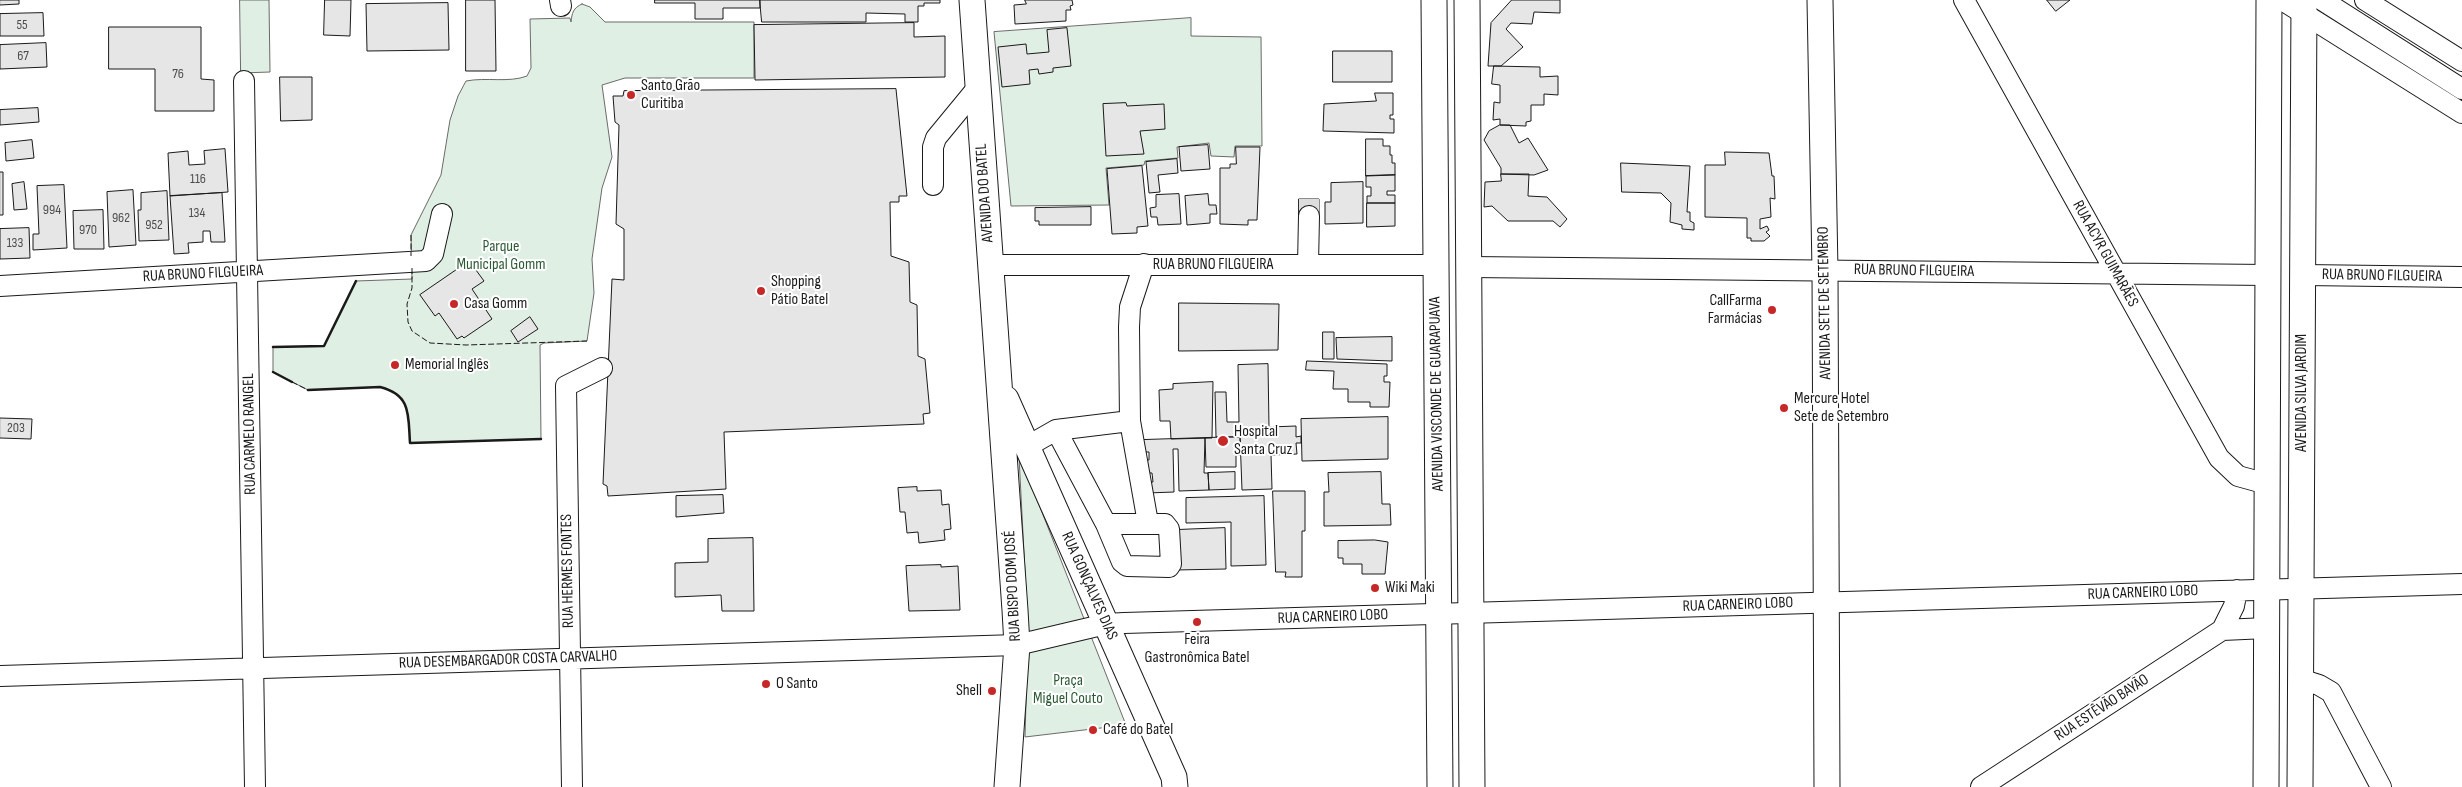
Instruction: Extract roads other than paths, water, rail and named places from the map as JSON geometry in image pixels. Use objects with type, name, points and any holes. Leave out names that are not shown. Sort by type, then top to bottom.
[{"type":"main road","name":"AVENIDA DO BATEL","points":[[972,0],[999,386]]},
{"type":"main road","name":"AVENIDA VISCONDE DE GUARAPUAVA","points":[[1434,0],[1440,787]]},
{"type":"main road","name":"AVENIDA VISCONDE DE GUARAPUAVA","points":[[1467,0],[1472,787]]},
{"type":"main road","name":"AVENIDA SETE DE SETEMBRO","points":[[1820,0],[1827,602],[1827,787]]},
{"type":"main road","points":[[2266,787],[2269,0]]},
{"type":"main road","name":"AVENIDA SILVA JARDIM","points":[[2300,787],[2304,70],[2310,5]]},
{"type":"main road","points":[[2268,112],[2304,70]]},
{"type":"main road","name":"RUA GONÇALVES DIAS","points":[[999,386],[1028,446],[1174,777],[1175,787]]},
{"type":"main road","name":"RUA BISPO DOM JOSÉ","points":[[999,386],[1017,645],[1007,787]]},
{"type":"main road","points":[[1438,527],[1471,475]]},
{"type":"street","name":"RUA ACYR GUIMARÃES","points":[[1964,0],[2219,458],[2238,476],[2267,484]]},
{"type":"street","points":[[2282,0],[2310,5],[2462,89]]},
{"type":"street","points":[[2365,0],[2462,61]]},
{"type":"street","points":[[2310,5],[2462,113]]},
{"type":"street","name":"RUA CARMELO RANGEL","points":[[244,80],[255,787]]},
{"type":"street","points":[[933,185],[933,147],[936,138],[978,87]]},
{"type":"street","name":"RUA BRUNO FILGUEIRA","points":[[0,286],[426,261],[430,258],[442,214]]},
{"type":"street","points":[[1308,265],[1309,216]]},
{"type":"street","name":"RUA BRUNO FILGUEIRA","points":[[990,264],[1436,265]]},
{"type":"street","points":[[1144,264],[1130,307],[1130,421],[1148,522]]},
{"type":"street","name":"RUA BRUNO FILGUEIRA","points":[[1469,267],[2268,275]]},
{"type":"street","name":"RUA BRUNO FILGUEIRA","points":[[2303,275],[2462,277]]},
{"type":"street","name":"RUA HERMES FONTES","points":[[572,787],[566,386],[602,368]]},
{"type":"street","points":[[1028,446],[1056,430],[1130,421]]},
{"type":"street","points":[[1056,430],[1106,524],[1122,562],[1127,566],[1169,567],[1171,564],[1169,528],[1165,524],[1148,522],[1106,524]]},
{"type":"street","name":"RUA CARNEIRO LOBO","points":[[1017,645],[1106,624],[2462,584]]},
{"type":"street","points":[[2237,590],[2234,606],[2222,630],[2266,628]]},
{"type":"street","name":"RUA ESTÊVÃO BAYÃO","points":[[1981,787],[2222,630]]},
{"type":"street","name":"RUA DESEMBARGADOR COSTA CARVALHO","points":[[0,676],[1017,645]]},
{"type":"street","points":[[2300,679],[2319,685],[2330,692],[2381,787]]},
{"type":"tunnel","points":[[1309,199],[1309,216]]},
{"type":"place","name":"Santo Grão Curitiba","points":[[631,95]]},
{"type":"place","name":"Shopping Pátio Batel","points":[[761,291]]},
{"type":"place","name":"Casa Gomm","points":[[454,304]]},
{"type":"place","name":"CallFarma Farmácias","points":[[1772,310]]},
{"type":"place","name":"Memorial Inglês","points":[[395,365]]},
{"type":"place","name":"Mercure Hotel Sete de Setembro","points":[[1784,408]]},
{"type":"place","name":"Hospital Santa Cruz","points":[[1223,441]]},
{"type":"place","name":"Wiki Maki","points":[[1375,588]]},
{"type":"place","name":"Feira Gastronômica Batel","points":[[1197,622]]},
{"type":"place","name":"O Santo","points":[[766,684]]},
{"type":"place","name":"Shell","points":[[992,691]]},
{"type":"place","name":"Café do Batel","points":[[1093,730]]},
{"type":"park label","name":"Parque Municipal Gomm","points":[[501,256]]},
{"type":"park label","name":"Praça Miguel Couto","points":[[1068,690]]}]
